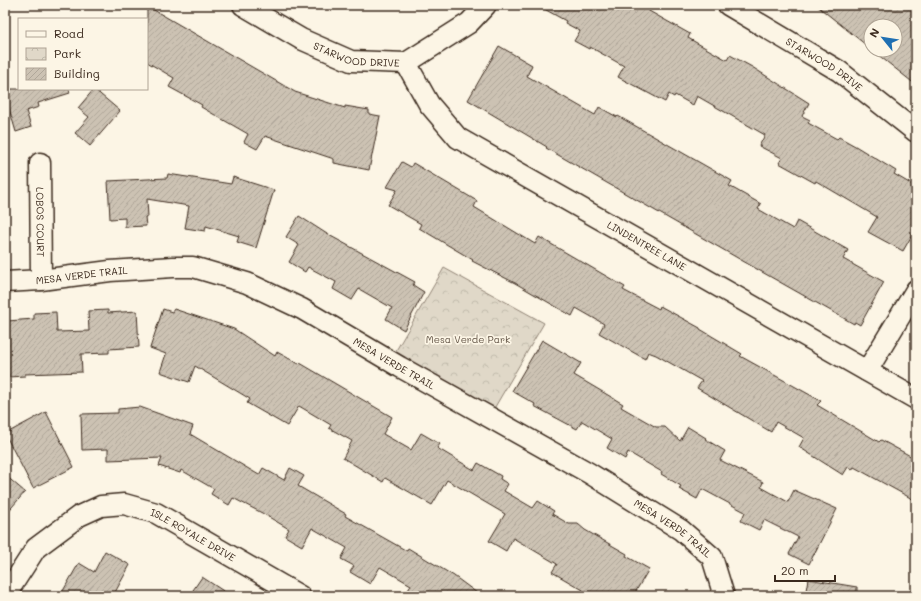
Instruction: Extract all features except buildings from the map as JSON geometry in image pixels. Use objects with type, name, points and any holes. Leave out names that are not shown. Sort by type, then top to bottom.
[{"type":"street","name":"STARWOOD DRIVE","points":[[243,5],[301,39],[351,61],[406,63],[469,23],[486,5]]},
{"type":"street","name":"STARWOOD DRIVE","points":[[728,5],[839,71],[916,132]]},
{"type":"street","name":"LINDENTREE LANE","points":[[406,63],[429,104],[458,138],[916,400]]},
{"type":"street","name":"LOBOS COURT","points":[[40,163],[41,280]]},
{"type":"street","name":"MESA VERDE TRAIL","points":[[5,282],[41,280],[110,271],[193,267],[247,283],[302,309],[400,368],[589,473],[681,530],[712,557],[724,596]]},
{"type":"street","points":[[867,371],[916,290]]},
{"type":"street","name":"ISLE ROYALE DRIVE","points":[[5,596],[36,548],[79,516],[101,506],[124,504],[156,513],[280,591],[300,596]]},
{"type":"green space","name":"Mesa Verde Park","points":[[444,268],[544,323],[492,412],[394,354]]}]
